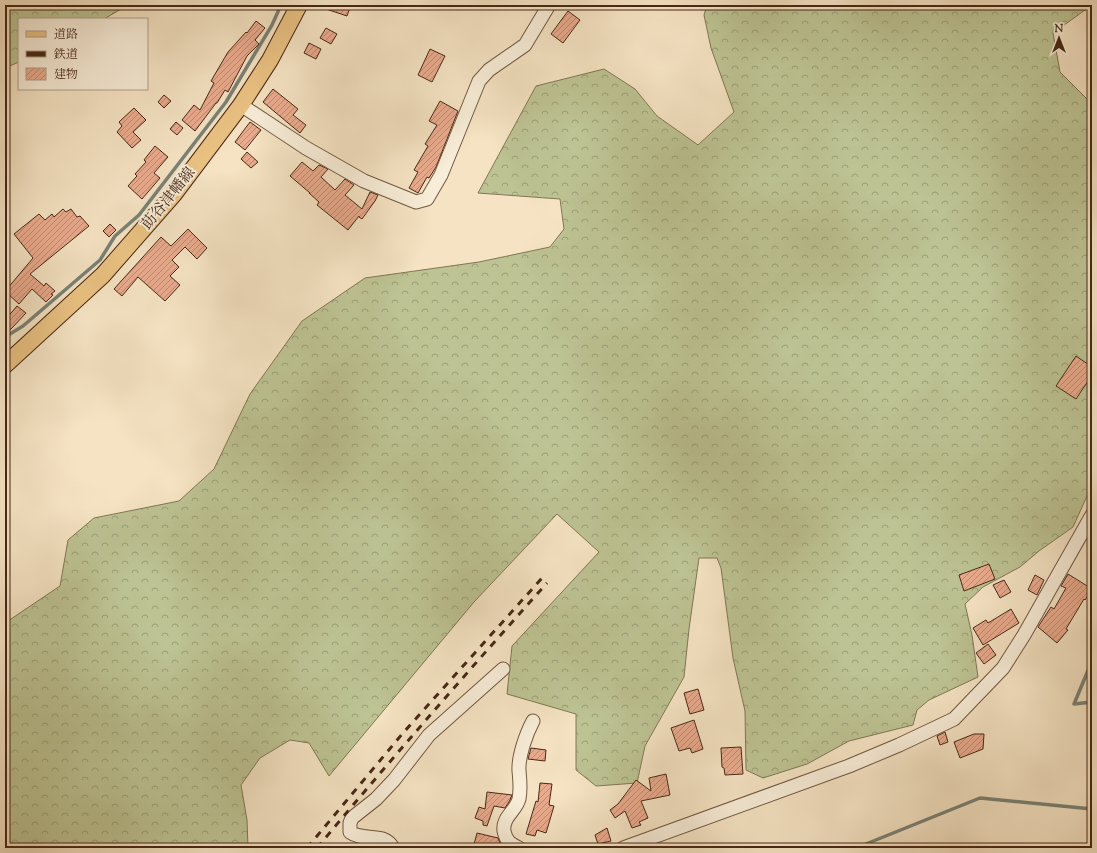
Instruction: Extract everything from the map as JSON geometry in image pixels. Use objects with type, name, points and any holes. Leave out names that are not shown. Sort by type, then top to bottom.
[{"type":"main road","name":"莇谷津幡線","points":[[5,364],[103,275],[174,194],[241,106],[270,60],[299,5]]},
{"type":"street","points":[[241,106],[306,148],[364,180],[416,202],[427,199],[441,174],[478,81],[489,70],[525,45],[549,5]]},
{"type":"street","points":[[623,848],[849,766],[899,745],[954,719],[1003,668],[1024,635],[1092,515]]},
{"type":"street","points":[[393,848],[385,839],[355,835],[350,832],[350,823],[352,818],[376,799],[394,780],[429,735],[503,669]]},
{"type":"street","points":[[519,848],[510,844],[506,839],[504,822],[517,805],[520,789],[520,767],[524,743],[526,733],[533,721]]},
{"type":"green space","points":[[5,5],[128,5],[106,18],[18,18],[18,62],[5,68]]},
{"type":"green space","points":[[707,5],[1092,5],[1053,33],[1060,72],[1092,104],[1092,485],[1073,527],[1039,551],[1020,567],[983,587],[965,604],[972,635],[978,677],[929,700],[917,710],[913,725],[849,741],[807,764],[763,778],[746,770],[745,711],[733,658],[721,568],[717,558],[699,558],[684,677],[645,746],[637,783],[596,786],[576,770],[576,714],[507,694],[512,646],[599,552],[557,514],[474,602],[329,776],[309,743],[290,740],[260,758],[241,785],[247,820],[248,848],[5,848],[5,623],[60,586],[68,540],[94,518],[179,501],[214,469],[250,394],[302,321],[365,278],[479,262],[550,247],[564,229],[560,199],[478,193],[536,86],[604,69],[635,89],[657,116],[698,145],[734,112],[711,48],[704,15]]},
{"type":"building","points":[[321,5],[351,5],[347,16],[320,7]]},
{"type":"building","points":[[568,11],[580,20],[563,43],[551,34]]},
{"type":"building","points":[[256,21],[265,28],[255,40],[259,44],[247,56],[228,92],[225,90],[217,103],[195,131],[182,120],[194,105],[200,110],[214,83],[211,81],[228,52],[246,32],[247,33]]},
{"type":"building","points":[[326,28],[337,34],[331,44],[320,38]]},
{"type":"building","points":[[309,43],[321,49],[316,59],[304,53]]},
{"type":"building","points":[[430,49],[445,56],[432,82],[418,75]]},
{"type":"building","points":[[273,89],[298,109],[293,115],[306,125],[300,133],[263,102]]},
{"type":"building","points":[[164,95],[171,101],[164,108],[158,102]]},
{"type":"building","points":[[440,101],[458,111],[436,167],[429,178],[427,177],[418,193],[409,188],[418,172],[414,170],[428,146],[425,144],[437,125],[429,121]]},
{"type":"building","points":[[134,108],[146,120],[133,132],[141,140],[132,148],[117,132],[122,126],[119,122]]},
{"type":"building","points":[[176,122],[183,128],[177,135],[170,129]]},
{"type":"building","points":[[250,122],[261,130],[245,150],[235,142]]},
{"type":"building","points":[[155,146],[168,157],[154,173],[160,178],[142,199],[128,186],[137,176],[135,174],[146,162],[144,160]]},
{"type":"building","points":[[247,152],[258,162],[251,168],[241,159]]},
{"type":"building","points":[[302,162],[313,171],[319,165],[328,169],[321,177],[335,190],[345,179],[354,185],[345,195],[362,209],[370,192],[378,195],[362,219],[359,216],[348,230],[317,205],[319,202],[290,176]]},
{"type":"building","points":[[63,209],[66,212],[71,209],[77,217],[80,216],[89,226],[30,274],[44,286],[46,283],[55,291],[51,294],[53,295],[46,302],[32,289],[19,304],[7,293],[9,290],[7,289],[33,258],[14,234],[39,214],[45,220],[52,214],[54,217]]},
{"type":"building","points":[[110,224],[116,230],[109,237],[103,231]]},
{"type":"building","points":[[188,229],[207,248],[197,259],[185,247],[172,260],[179,267],[170,276],[180,285],[165,301],[138,277],[122,296],[114,289],[161,237],[171,246]]},
{"type":"building","points":[[17,306],[26,313],[5,334],[5,320]]},
{"type":"building","points":[[1076,356],[1092,367],[1092,375],[1076,399],[1056,386]]},
{"type":"building","points":[[989,564],[995,579],[964,591],[959,575]]},
{"type":"building","points":[[1068,574],[1092,589],[1085,600],[1084,599],[1066,629],[1068,630],[1057,643],[1038,627],[1051,607],[1054,609],[1066,588],[1061,586]]},
{"type":"building","points":[[1035,575],[1044,580],[1037,595],[1028,590]]},
{"type":"building","points":[[1004,580],[1011,592],[1000,598],[993,585]]},
{"type":"building","points":[[1011,609],[1019,623],[983,645],[973,628],[986,620],[988,623]]},
{"type":"building","points":[[988,644],[996,655],[984,664],[976,653]]},
{"type":"building","points":[[698,689],[704,710],[690,714],[684,693]]},
{"type":"building","points":[[694,720],[703,749],[692,753],[690,748],[679,751],[671,728]]},
{"type":"building","points":[[945,732],[948,742],[940,745],[937,736]]},
{"type":"building","points":[[974,734],[984,734],[983,749],[960,758],[954,742]]},
{"type":"building","points":[[741,747],[743,774],[725,775],[724,768],[722,767],[721,748]]},
{"type":"building","points":[[531,748],[546,750],[545,761],[528,759]]},
{"type":"building","points":[[666,774],[670,795],[641,801],[648,818],[639,822],[641,825],[632,828],[625,811],[615,818],[610,810],[618,804],[636,780],[651,791],[649,778]]},
{"type":"building","points":[[540,783],[552,784],[549,805],[554,806],[546,833],[537,830],[535,836],[526,834],[536,801],[538,802]]},
{"type":"building","points":[[487,792],[512,795],[505,808],[494,806],[487,826],[483,825],[483,821],[475,818],[479,807],[485,809]]},
{"type":"building","points":[[607,828],[611,841],[598,844],[595,835]]},
{"type":"building","points":[[477,833],[498,838],[500,843],[498,848],[473,848]]},
{"type":"waterway","points":[[5,337],[23,326],[100,260],[115,236],[139,215],[226,102],[272,25],[281,5]]},
{"type":"waterway","points":[[1092,661],[1074,704],[1092,702]]},
{"type":"waterway","points":[[856,848],[980,798],[1092,809]]},
{"type":"railway","points":[[307,848],[403,733],[542,578]]},
{"type":"railway","points":[[317,848],[431,714],[547,583]]}]
